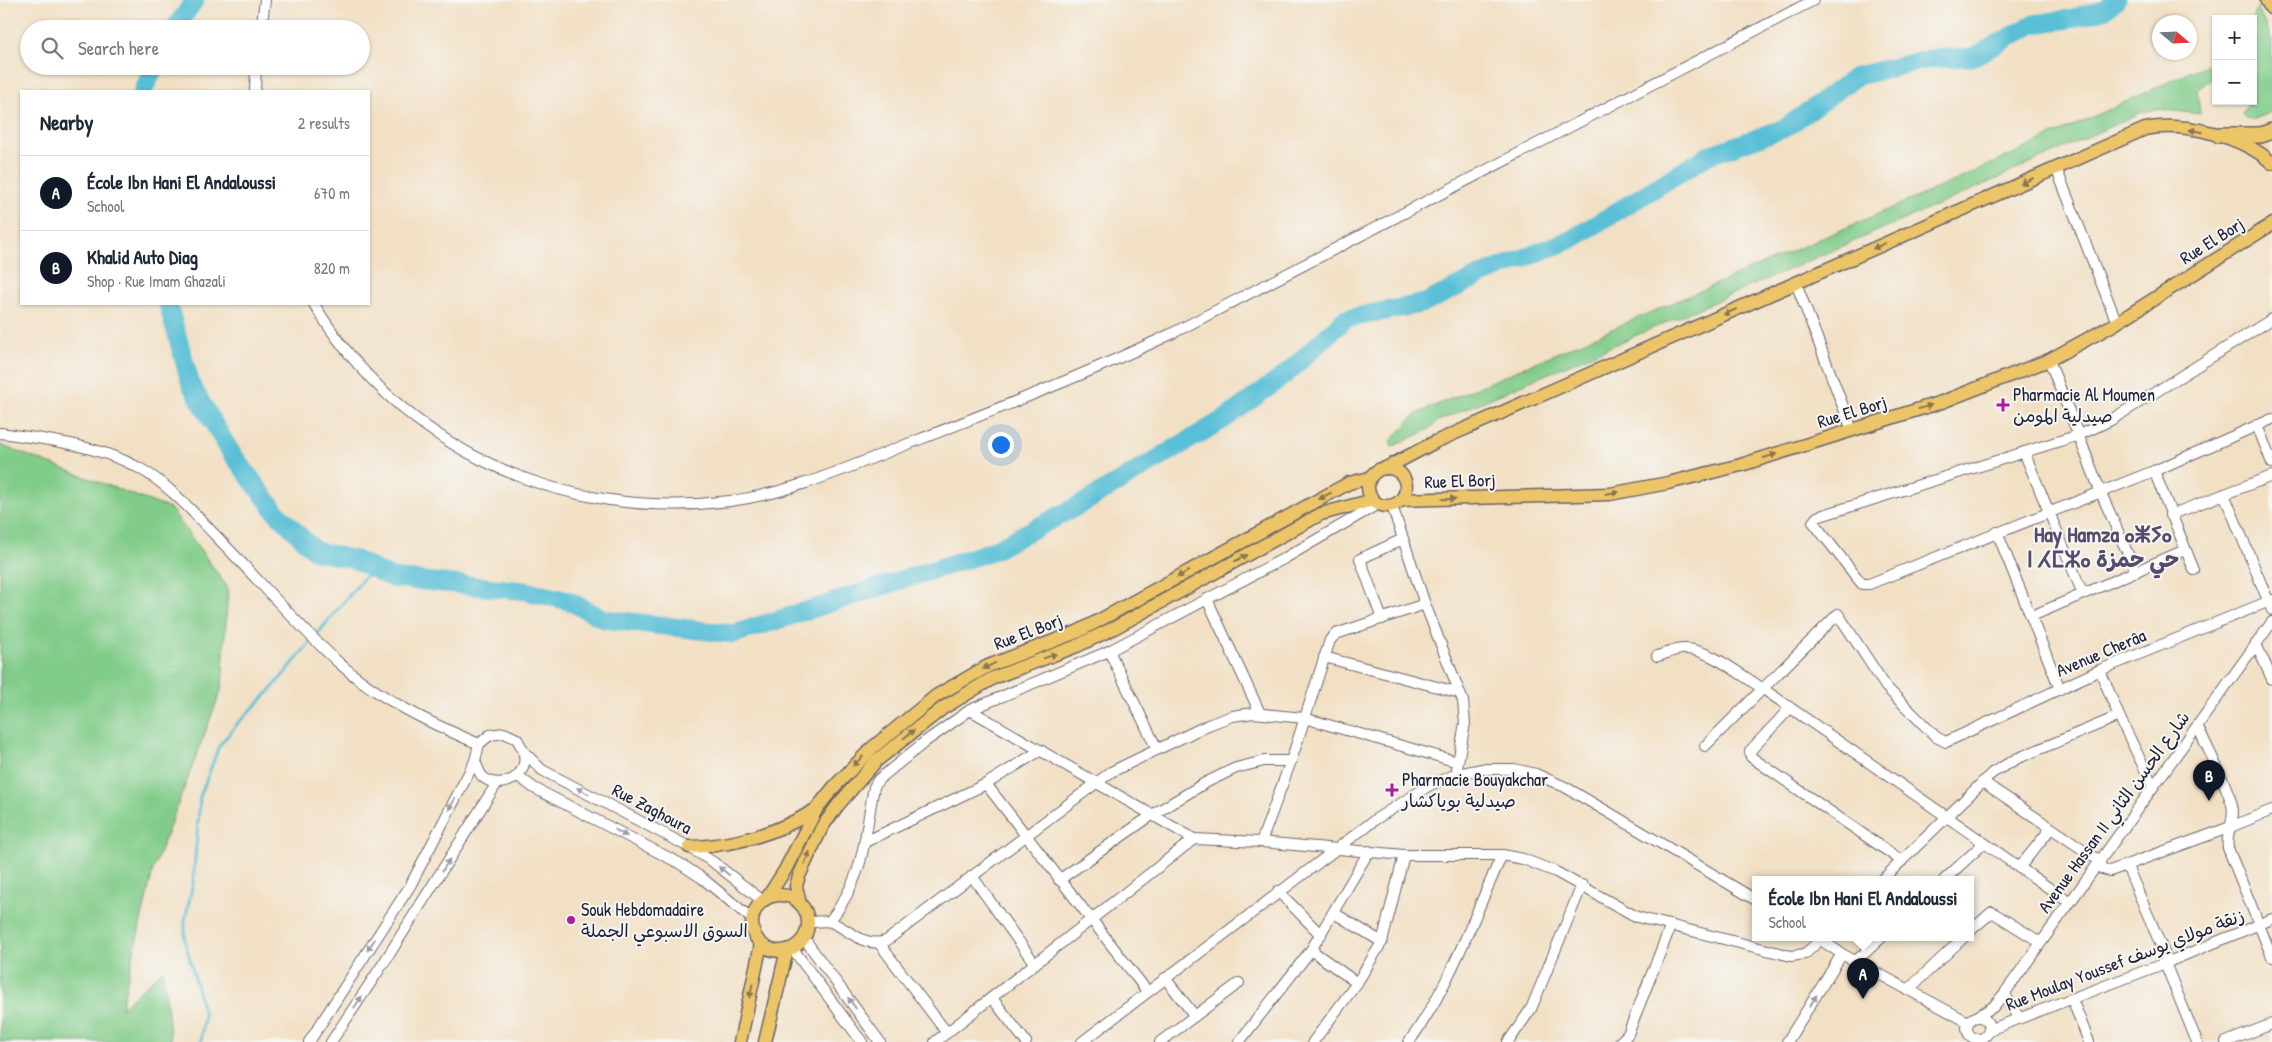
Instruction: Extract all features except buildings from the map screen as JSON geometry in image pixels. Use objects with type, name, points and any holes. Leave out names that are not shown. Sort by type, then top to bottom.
[{"type":"highway","points":[[2268,0],[2272,7]]},
{"type":"highway","points":[[2219,135],[2261,135],[2272,131]]},
{"type":"main road","points":[[1386,468],[1398,472],[1405,482],[1406,488],[1396,503],[1375,502],[1368,489],[1370,478],[1380,469],[1386,468],[1435,442],[2134,134],[2156,127],[2168,126],[2219,135],[2252,148],[2272,163]]},
{"type":"main road","name":"Rue El Borj","points":[[1396,503],[1610,494],[1711,473],[1942,402],[2049,360],[2117,323],[2272,224]]},
{"type":"main road","name":"Rue El Borj","points":[[765,900],[785,870],[817,808],[852,767],[872,748],[952,685],[1012,655],[1077,632],[1349,483],[1370,478]]},
{"type":"main road","name":"Rue El Borj","points":[[800,904],[796,886],[799,876],[818,835],[838,805],[876,761],[943,708],[993,678],[1077,646],[1116,627],[1321,514],[1375,502]]},
{"type":"main road","points":[[689,847],[712,846],[756,838],[798,820],[817,808]]},
{"type":"main road","points":[[765,1042],[790,949],[803,937],[807,922],[806,913],[800,904],[784,896],[765,900],[754,912],[752,919],[753,932],[761,944],[773,950],[790,949]]},
{"type":"main road","points":[[740,1042],[761,944]]},
{"type":"street","points":[[262,20],[265,0]]},
{"type":"street","points":[[315,305],[342,345],[389,396],[421,423],[457,447],[488,464],[521,478],[589,497],[651,504],[696,504],[766,494],[834,472],[1107,365],[1171,334],[1814,0]]},
{"type":"street","points":[[256,75],[256,90]]},
{"type":"street","points":[[2056,168],[2117,323]]},
{"type":"street","points":[[1796,283],[1852,430]]},
{"type":"street","points":[[2272,319],[2110,420],[2079,435],[1816,517],[1813,520],[1814,525],[1864,585],[2101,493],[2272,419]]},
{"type":"street","points":[[2049,360],[2101,493],[2136,572]]},
{"type":"street","points":[[2257,425],[2272,464]]},
{"type":"street","points":[[0,433],[35,438],[105,453],[140,469],[158,480],[198,517],[310,634],[354,676],[389,700],[479,744],[475,761],[410,886],[309,1042]]},
{"type":"street","points":[[2024,452],[2051,512],[2083,594]]},
{"type":"street","points":[[2154,471],[2170,515],[2194,570]]},
{"type":"street","points":[[2170,515],[2272,476]]},
{"type":"street","points":[[2224,494],[2271,604]]},
{"type":"street","points":[[830,921],[854,884],[865,842],[874,787],[878,780],[926,741],[970,710],[1109,651],[1207,599],[1375,502]]},
{"type":"street","points":[[1396,503],[1403,539],[1425,604],[1460,693],[1465,713],[1456,774]]},
{"type":"street","points":[[1997,532],[2060,689]]},
{"type":"street","points":[[1382,618],[1360,558],[1403,539]]},
{"type":"street","points":[[2032,616],[2185,550]]},
{"type":"street","points":[[1207,599],[1260,713]]},
{"type":"street","points":[[1261,842],[1291,761],[1330,640],[1336,634],[1425,604]]},
{"type":"street","name":"Avenue Cherâa","points":[[1762,688],[1838,614],[1886,687],[1936,737],[1946,742],[2100,670],[2271,604]]},
{"type":"street","name":"Avenue Hassan II شارع الحسن الثاني","points":[[1978,1016],[1993,1006],[2005,993],[2272,622]]},
{"type":"street","points":[[2256,644],[2272,679]]},
{"type":"street","points":[[1658,656],[1683,649],[1697,650],[1762,688],[2069,902]]},
{"type":"street","points":[[1109,651],[1157,748]]},
{"type":"street","points":[[1324,657],[1460,693]]},
{"type":"street","points":[[2100,670],[2118,716],[2153,786]]},
{"type":"street","points":[[1705,746],[1762,688]]},
{"type":"street","points":[[1790,708],[1750,751],[1751,757],[1902,861]]},
{"type":"street","points":[[970,710],[1194,839],[1261,842],[1404,855],[1502,855],[1540,865],[1582,885],[1627,914],[1791,956],[1805,954],[1817,941]]},
{"type":"street","points":[[879,943],[893,937],[1110,772],[1157,748],[1232,716],[1260,713],[1304,718],[1458,762]]},
{"type":"street","points":[[1886,876],[1982,782],[1998,769],[2016,759],[2118,716]]},
{"type":"street","points":[[2197,725],[2232,806],[2233,813],[2228,828],[2228,848],[2272,956]]},
{"type":"street","name":"Rue Zaghoura","points":[[479,744],[490,735],[504,733],[517,739],[524,752],[542,770],[689,847],[765,900]]},
{"type":"street","points":[[865,842],[986,784],[1041,750]]},
{"type":"street","points":[[475,761],[482,776],[496,783],[508,782],[518,776],[524,764],[524,752]]},
{"type":"street","points":[[1059,880],[1152,815],[1205,783],[1236,768],[1264,761],[1291,761]]},
{"type":"street","points":[[1082,1042],[1334,849],[1430,785],[1456,774],[1482,769],[1514,769],[1536,774],[1564,787],[1608,812],[1752,898]]},
{"type":"street","name":"Rue Zaghoura","points":[[518,776],[534,788],[679,863],[702,878],[752,919]]},
{"type":"street","points":[[1982,782],[2099,860],[2102,869],[2106,871],[2127,866],[2272,810]]},
{"type":"street","points":[[331,1042],[385,961],[496,783]]},
{"type":"street","points":[[986,784],[1147,992]]},
{"type":"street","points":[[2019,868],[2051,828]]},
{"type":"street","points":[[935,1042],[1194,839]]},
{"type":"street","points":[[1948,876],[1984,844]]},
{"type":"street","points":[[1239,1042],[1311,950],[1369,851]]},
{"type":"street","points":[[1313,1042],[1357,983],[1382,942],[1404,855]]},
{"type":"street","points":[[1409,1042],[1424,1021],[1441,990],[1502,855]]},
{"type":"street","points":[[2127,866],[2167,962],[2197,1042]]},
{"type":"street","points":[[972,876],[1035,964]]},
{"type":"street","points":[[1508,1042],[1530,1009],[1582,885]]},
{"type":"street","points":[[1278,891],[1321,935]]},
{"type":"street","points":[[1974,928],[1992,912],[2040,942]]},
{"type":"street","points":[[1334,913],[1382,942]]},
{"type":"street","name":"Rue Moulay Youssef زنقة مولاي يوسف","points":[[1988,1033],[2020,1018],[2167,962],[2272,919]]},
{"type":"street","points":[[807,922],[830,921],[853,935],[879,943],[947,1033]]},
{"type":"street","points":[[1620,1042],[1628,1038],[1671,925]]},
{"type":"street","points":[[803,937],[880,1042]]},
{"type":"street","points":[[1824,941],[1842,954],[1968,1022]]},
{"type":"street","points":[[1856,961],[1878,941]]},
{"type":"street","points":[[1908,990],[1961,941]]},
{"type":"street","points":[[790,949],[862,1042]]},
{"type":"street","points":[[1311,950],[1357,983]]},
{"type":"street","points":[[1787,1042],[1842,954]]},
{"type":"street","points":[[1165,978],[1195,1016]]},
{"type":"street","points":[[1160,1042],[1239,982]]},
{"type":"street","points":[[2005,993],[2011,1007],[2020,1018]]},
{"type":"street","points":[[1988,1033],[1985,1019],[1978,1016],[1968,1022],[1967,1031],[1969,1039],[1979,1039],[1988,1033],[2005,993]]},
{"type":"street","points":[[992,998],[1026,1042]]},
{"type":"street","points":[[2072,999],[2089,1042]]},
{"type":"street","points":[[2226,1042],[2272,1024]]},
{"type":"green space","points":[[2257,7],[2272,40],[2272,112],[2252,120],[2246,119],[2242,114],[2247,105],[2257,105],[2257,15],[2254,15]]},
{"type":"green space","points":[[2212,62],[2212,78],[2197,90],[2200,114],[2156,109],[2142,112],[1961,195],[1438,421],[1423,432],[1392,447],[1391,441],[1416,414],[1961,178]]},
{"type":"green space","points":[[0,445],[171,509],[228,588],[222,688],[153,870],[121,1008],[163,970],[171,1042],[0,1042]]},
{"type":"waterway","points":[[181,20],[195,0]]},
{"type":"waterway","points":[[168,305],[191,385],[230,451],[275,511],[315,551],[356,560],[392,578],[526,591],[569,601],[604,619],[734,634],[992,551],[1085,502],[1226,418],[1285,375],[1345,319],[1425,303],[1481,275],[1572,239],[1709,155],[1785,128],[1857,76],[1929,59],[1973,57],[2034,24],[2069,19],[2104,10],[2116,0]]},
{"type":"waterway","points":[[143,90],[151,75]]},
{"type":"waterway","points":[[201,1042],[204,1014],[185,941],[185,921],[193,883],[200,797],[219,746],[238,723],[270,691],[372,568]]},
{"type":"place","name":"Pharmacie Al Moumen صيدلية المومن","points":[[2003,405]]},
{"type":"place","name":"Pharmacie Bouyakchar صيدلية بوياكشار","points":[[1392,790]]},
{"type":"place","name":"Khalid Auto Diag","points":[[2209,801]]},
{"type":"place","name":"Souk Hebdomadaire السوق الاسبوعي الجملة","points":[[571,920]]},
{"type":"place","name":"École Ibn Hani El Andaloussi","points":[[1863,999]]},
{"type":"district","name":"Hay Hamza ⴰⵥⵢⴰ ⵏ ⵃⵎⵣⴰ حي حمزة","points":[[2103,546]]}]
